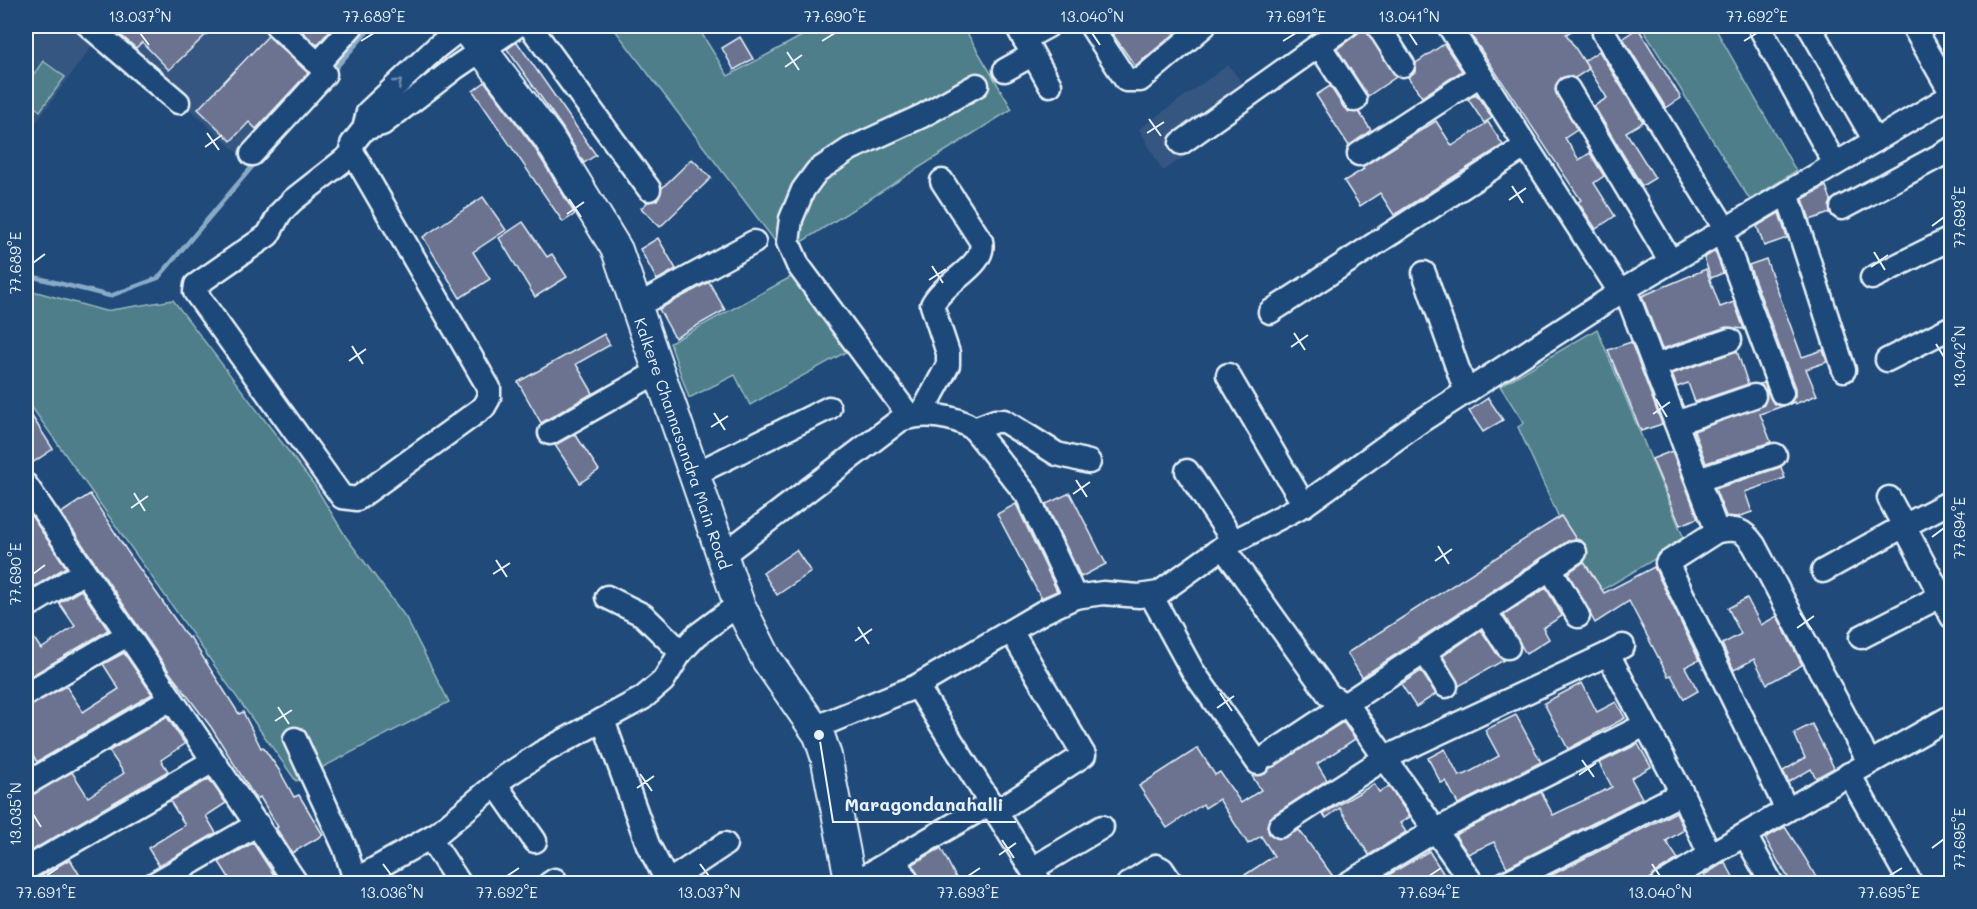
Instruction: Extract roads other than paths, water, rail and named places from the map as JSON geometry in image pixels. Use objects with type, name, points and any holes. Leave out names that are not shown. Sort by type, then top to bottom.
[{"type":"main road","name":"Kalkere Channasandra Main Road","points":[[470,33],[548,136],[617,250],[739,604],[767,660],[814,728],[826,756],[851,884]]},
{"type":"street","points":[[89,26],[178,102]]},
{"type":"street","points":[[252,154],[325,75],[318,64],[277,26]]},
{"type":"street","points":[[318,64],[352,26]]},
{"type":"street","points":[[353,153],[286,206],[268,235],[196,285],[195,292],[342,497],[351,500],[357,499],[484,407],[489,398],[489,388],[353,153],[352,144],[364,129],[368,112],[437,47],[470,33],[517,26]]},
{"type":"street","points":[[530,26],[649,189]]},
{"type":"street","points":[[1005,70],[1024,40],[1048,26]]},
{"type":"street","points":[[1091,26],[1126,80],[1132,82],[1140,80],[1204,26]]},
{"type":"street","points":[[1181,143],[1346,26]]},
{"type":"street","points":[[1378,26],[1403,65]]},
{"type":"street","points":[[1449,26],[1622,291],[1654,366],[1717,531]]},
{"type":"street","points":[[1760,26],[1835,164]]},
{"type":"street","points":[[1809,26],[1875,141]]},
{"type":"street","points":[[814,728],[917,686],[1075,597],[1103,593],[1151,595],[1159,593],[1228,545],[1304,505],[1421,421],[1622,291],[1952,95],[1913,26]]},
{"type":"street","points":[[1604,33],[1724,231],[1782,393]]},
{"type":"street","points":[[1024,40],[1050,85]]},
{"type":"street","points":[[1319,45],[1355,100]]},
{"type":"street","points":[[1359,154],[1480,75]]},
{"type":"street","points":[[916,416],[798,265],[788,242],[791,219],[803,190],[817,171],[850,149],[922,116],[977,85]]},
{"type":"street","points":[[1568,89],[1671,262]]},
{"type":"street","points":[[1269,312],[1526,146]]},
{"type":"street","points":[[1842,208],[1952,149]]},
{"type":"street","points":[[916,416],[948,365],[948,353],[932,305],[948,285],[979,260],[983,251],[981,241],[942,182]]},
{"type":"street","points":[[1787,193],[1844,370]]},
{"type":"street","points":[[1872,278],[1952,238]]},
{"type":"street","points":[[637,306],[754,242]]},
{"type":"street","points":[[1424,273],[1466,392]]},
{"type":"street","points":[[1887,360],[1952,327]]},
{"type":"street","points":[[1654,366],[1730,340]]},
{"type":"street","points":[[550,433],[659,371]]},
{"type":"street","points":[[1228,375],[1304,505]]},
{"type":"street","points":[[1676,423],[1754,396]]},
{"type":"street","points":[[693,475],[829,408]]},
{"type":"street","points":[[723,555],[900,420],[916,416],[963,421],[974,429],[1027,495],[1075,597]]},
{"type":"street","points":[[974,429],[995,421],[1004,421],[1057,454],[1089,462]]},
{"type":"street","points":[[1698,480],[1775,454]]},
{"type":"street","points":[[1187,471],[1228,545],[1329,695],[1345,705],[1473,884]]},
{"type":"street","points":[[26,485],[34,515],[84,572],[297,884]]},
{"type":"street","points":[[1889,498],[1942,590],[1952,617]]},
{"type":"street","points":[[1823,571],[1952,501]]},
{"type":"street","points":[[1787,810],[1667,563],[1717,531],[1736,528],[1744,531],[1754,545],[1869,762]]},
{"type":"street","points":[[1151,595],[1192,670],[1263,759],[1575,552]]},
{"type":"street","points":[[1550,568],[1578,616]]},
{"type":"street","points":[[26,607],[84,572]]},
{"type":"street","points":[[1861,637],[1942,590]]},
{"type":"street","points":[[607,597],[643,615],[681,652]]},
{"type":"street","points":[[295,739],[345,848],[352,882],[430,838],[496,785],[541,753],[643,698],[663,681],[681,652],[696,636],[739,604]]},
{"type":"street","points":[[1485,611],[1508,646]]},
{"type":"street","points":[[851,884],[1084,755],[1011,631]]},
{"type":"street","points":[[26,694],[127,635]]},
{"type":"street","points":[[1281,826],[1385,758],[1615,650],[1645,725],[1682,793],[1710,855]]},
{"type":"street","points":[[1425,652],[1446,686]]},
{"type":"street","points":[[917,686],[1036,876],[1102,827]]},
{"type":"street","points":[[26,784],[171,699]]},
{"type":"street","points":[[1662,884],[1869,762],[1952,716]]},
{"type":"street","points":[[603,720],[648,845],[668,883],[725,844]]},
{"type":"street","points":[[1347,884],[1436,830],[1645,725]]},
{"type":"street","points":[[26,869],[213,761]]},
{"type":"street","points":[[1849,774],[1911,884]]},
{"type":"street","points":[[496,785],[535,841]]},
{"type":"street","points":[[1503,884],[1682,793]]},
{"type":"street","points":[[154,884],[258,824]]},
{"type":"street","points":[[1745,835],[1772,884]]},
{"type":"street","points":[[430,838],[460,884]]},
{"type":"street","points":[[894,859],[909,884]]},
{"type":"street","points":[[1128,884],[1156,866],[1162,869],[1172,884]]},
{"type":"waterway","points":[[332,72],[372,26]]},
{"type":"waterway","points":[[26,275],[110,296],[158,278],[257,161]]},
{"type":"place","name":"Maragondanahalli","points":[[819,735]]}]
